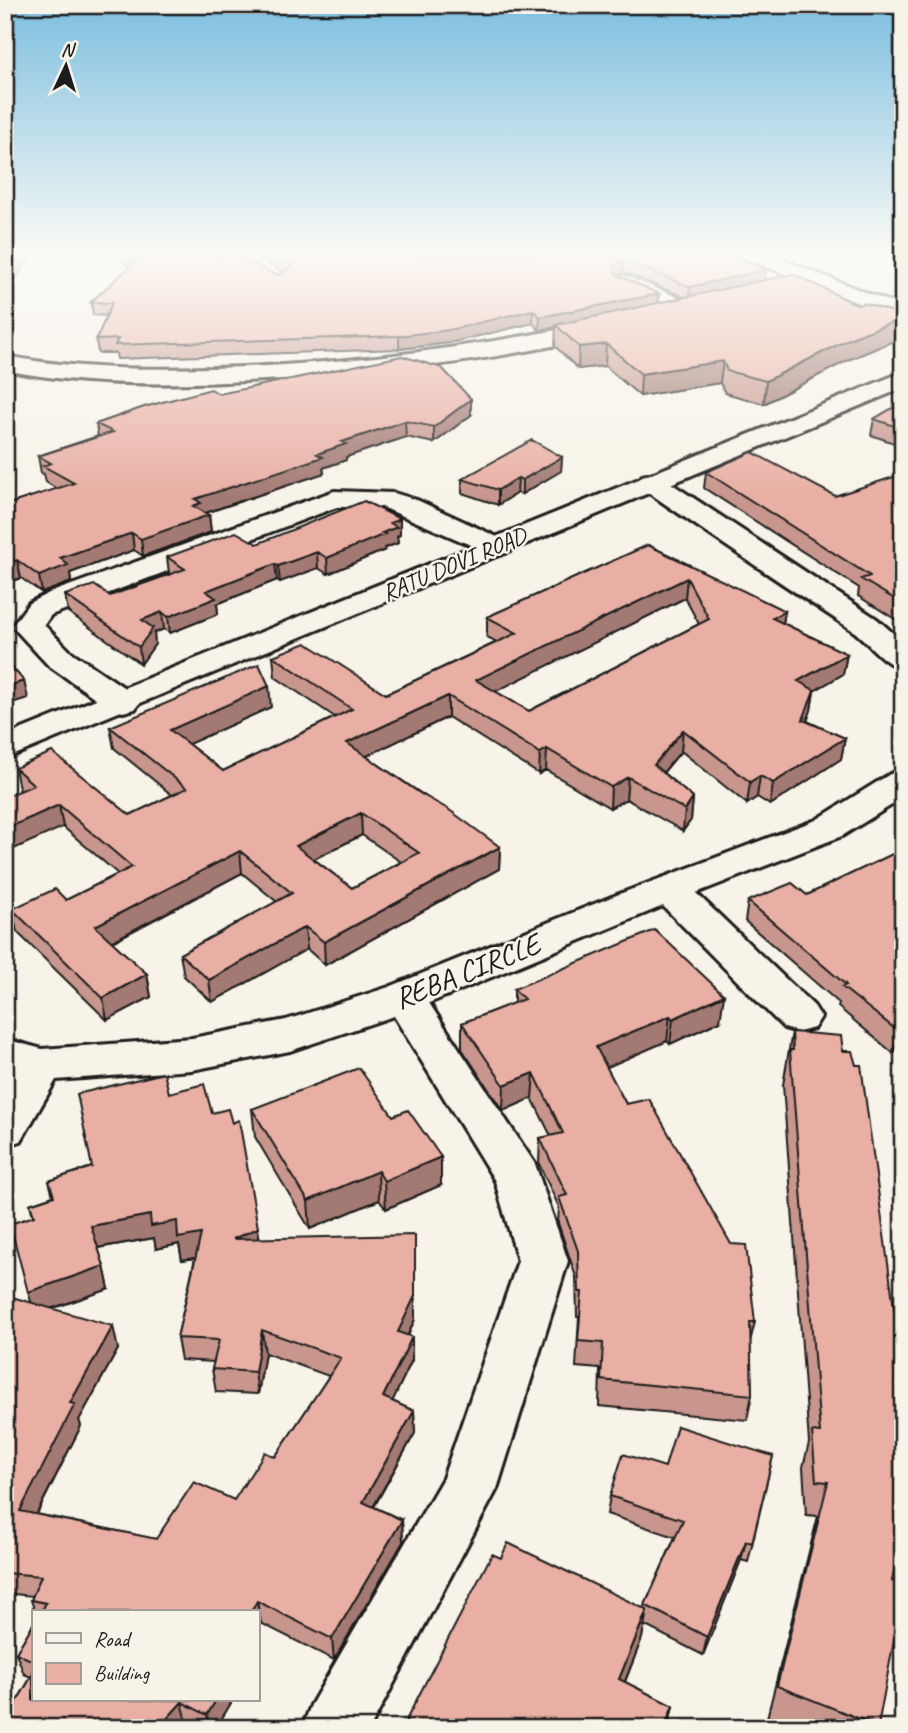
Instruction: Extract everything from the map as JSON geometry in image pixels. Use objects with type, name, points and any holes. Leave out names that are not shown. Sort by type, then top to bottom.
[{"type":"street","points":[[5,363],[27,368],[140,376],[323,370],[445,354],[550,336]]},
{"type":"street","name":"RATU DOVI ROAD","points":[[5,749],[903,379]]},
{"type":"street","points":[[651,482],[783,574],[866,626],[903,659]]},
{"type":"street","points":[[123,702],[40,641],[28,626],[40,609],[120,576],[201,550],[270,520],[334,499],[357,497],[396,502],[496,547]]},
{"type":"street","name":"REBA CIRCLE","points":[[23,1060],[192,1054],[290,1035],[404,998],[669,889],[829,828],[903,782]]},
{"type":"street","points":[[669,889],[737,959],[799,1017]]},
{"type":"street","points":[[334,1728],[468,1489],[543,1261],[518,1177],[449,1073],[404,998]]},
{"type":"street","points":[[5,1128],[23,1060]]},
{"type":"building","points":[[98,336],[400,336],[115,345],[118,339],[96,340]]},
{"type":"building","points":[[567,336],[857,336],[766,381],[727,371],[723,361],[641,374],[606,344],[579,347]]},
{"type":"building","points":[[402,356],[442,368],[471,399],[434,427],[405,421],[342,442],[346,444],[317,454],[323,457],[195,499],[201,503],[193,506],[209,515],[141,539],[132,533],[60,558],[68,565],[39,576],[17,560],[5,564],[5,503],[74,483],[43,466],[51,463],[38,456],[113,432],[96,424],[144,407],[211,389],[219,394]]},
{"type":"building","points":[[903,402],[903,429],[874,419]]},
{"type":"building","points":[[532,440],[562,457],[522,480],[518,478],[498,490],[462,479]]},
{"type":"building","points":[[752,452],[835,496],[903,474],[903,536],[895,539],[903,543],[903,604],[861,579],[870,576],[706,472]]},
{"type":"building","points":[[364,501],[400,519],[390,523],[397,527],[327,558],[317,552],[278,566],[275,564],[206,591],[216,598],[168,617],[162,612],[142,620],[153,628],[139,647],[65,595],[94,585],[110,596],[185,569],[167,557],[236,532],[257,544]]},
{"type":"building","points":[[648,545],[785,611],[772,618],[847,654],[798,681],[814,690],[803,720],[845,738],[773,783],[760,776],[750,782],[683,730],[654,765],[693,798],[685,810],[628,777],[611,787],[547,749],[540,753],[448,696],[347,743],[421,794],[448,809],[500,847],[324,942],[305,927],[209,980],[180,954],[292,893],[240,851],[95,926],[147,974],[103,998],[12,909],[55,889],[66,900],[132,867],[59,805],[5,829],[5,797],[34,785],[15,768],[52,752],[130,815],[187,788],[110,727],[259,664],[269,686],[170,730],[223,771],[352,709],[273,656],[306,643],[386,694],[517,633],[487,617]],"holes":[[[687,578],[709,619],[529,711],[476,680]],[[361,813],[419,853],[352,888],[296,846]]]},
{"type":"building","points":[[5,659],[24,681],[5,687]]},
{"type":"building","points":[[903,849],[903,1030],[899,1032],[842,987],[846,985],[748,901],[792,883],[807,895]]},
{"type":"building","points":[[655,930],[724,995],[673,1019],[670,1016],[596,1047],[626,1104],[649,1099],[731,1244],[746,1245],[755,1322],[750,1322],[752,1395],[601,1380],[603,1343],[578,1341],[582,1292],[579,1292],[578,1251],[559,1197],[567,1195],[540,1138],[563,1133],[534,1073],[504,1085],[462,1023],[524,999],[514,989]]},
{"type":"building","points":[[792,1032],[841,1036],[843,1051],[852,1051],[856,1065],[861,1065],[903,1374],[903,1524],[892,1581],[903,1585],[903,1592],[878,1726],[777,1686],[828,1482],[816,1481],[812,1432],[820,1433],[790,1050],[793,1050]]},
{"type":"building","points":[[359,1068],[393,1116],[408,1110],[441,1157],[384,1181],[378,1171],[308,1201],[252,1109]]},
{"type":"building","points":[[164,1073],[169,1093],[204,1084],[212,1113],[228,1109],[232,1123],[239,1120],[258,1228],[233,1239],[415,1235],[415,1296],[398,1332],[412,1337],[383,1397],[414,1411],[363,1502],[402,1520],[332,1639],[257,1601],[252,1610],[42,1610],[46,1603],[31,1600],[41,1576],[5,1573],[5,1295],[113,1326],[70,1403],[75,1404],[20,1511],[156,1539],[194,1482],[234,1500],[265,1452],[275,1457],[341,1358],[262,1330],[255,1372],[212,1369],[219,1340],[177,1338],[201,1234],[178,1238],[177,1221],[151,1226],[150,1215],[91,1226],[104,1266],[28,1292],[10,1224],[34,1216],[30,1204],[54,1196],[49,1181],[92,1167],[77,1094]]},
{"type":"building","points":[[677,1426],[773,1456],[752,1543],[746,1541],[707,1637],[645,1605],[683,1520],[610,1496],[623,1454],[665,1467]]},
{"type":"building","points":[[508,1543],[647,1610],[619,1679],[673,1706],[664,1728],[402,1728],[492,1554],[501,1558]]},
{"type":"building","points":[[32,1626],[32,1661],[16,1653]]},
{"type":"building","points":[[32,1676],[32,1702],[182,1702],[162,1724],[165,1728],[5,1728],[5,1722]]},
{"type":"building","points":[[182,1702],[215,1702],[207,1715]]}]
